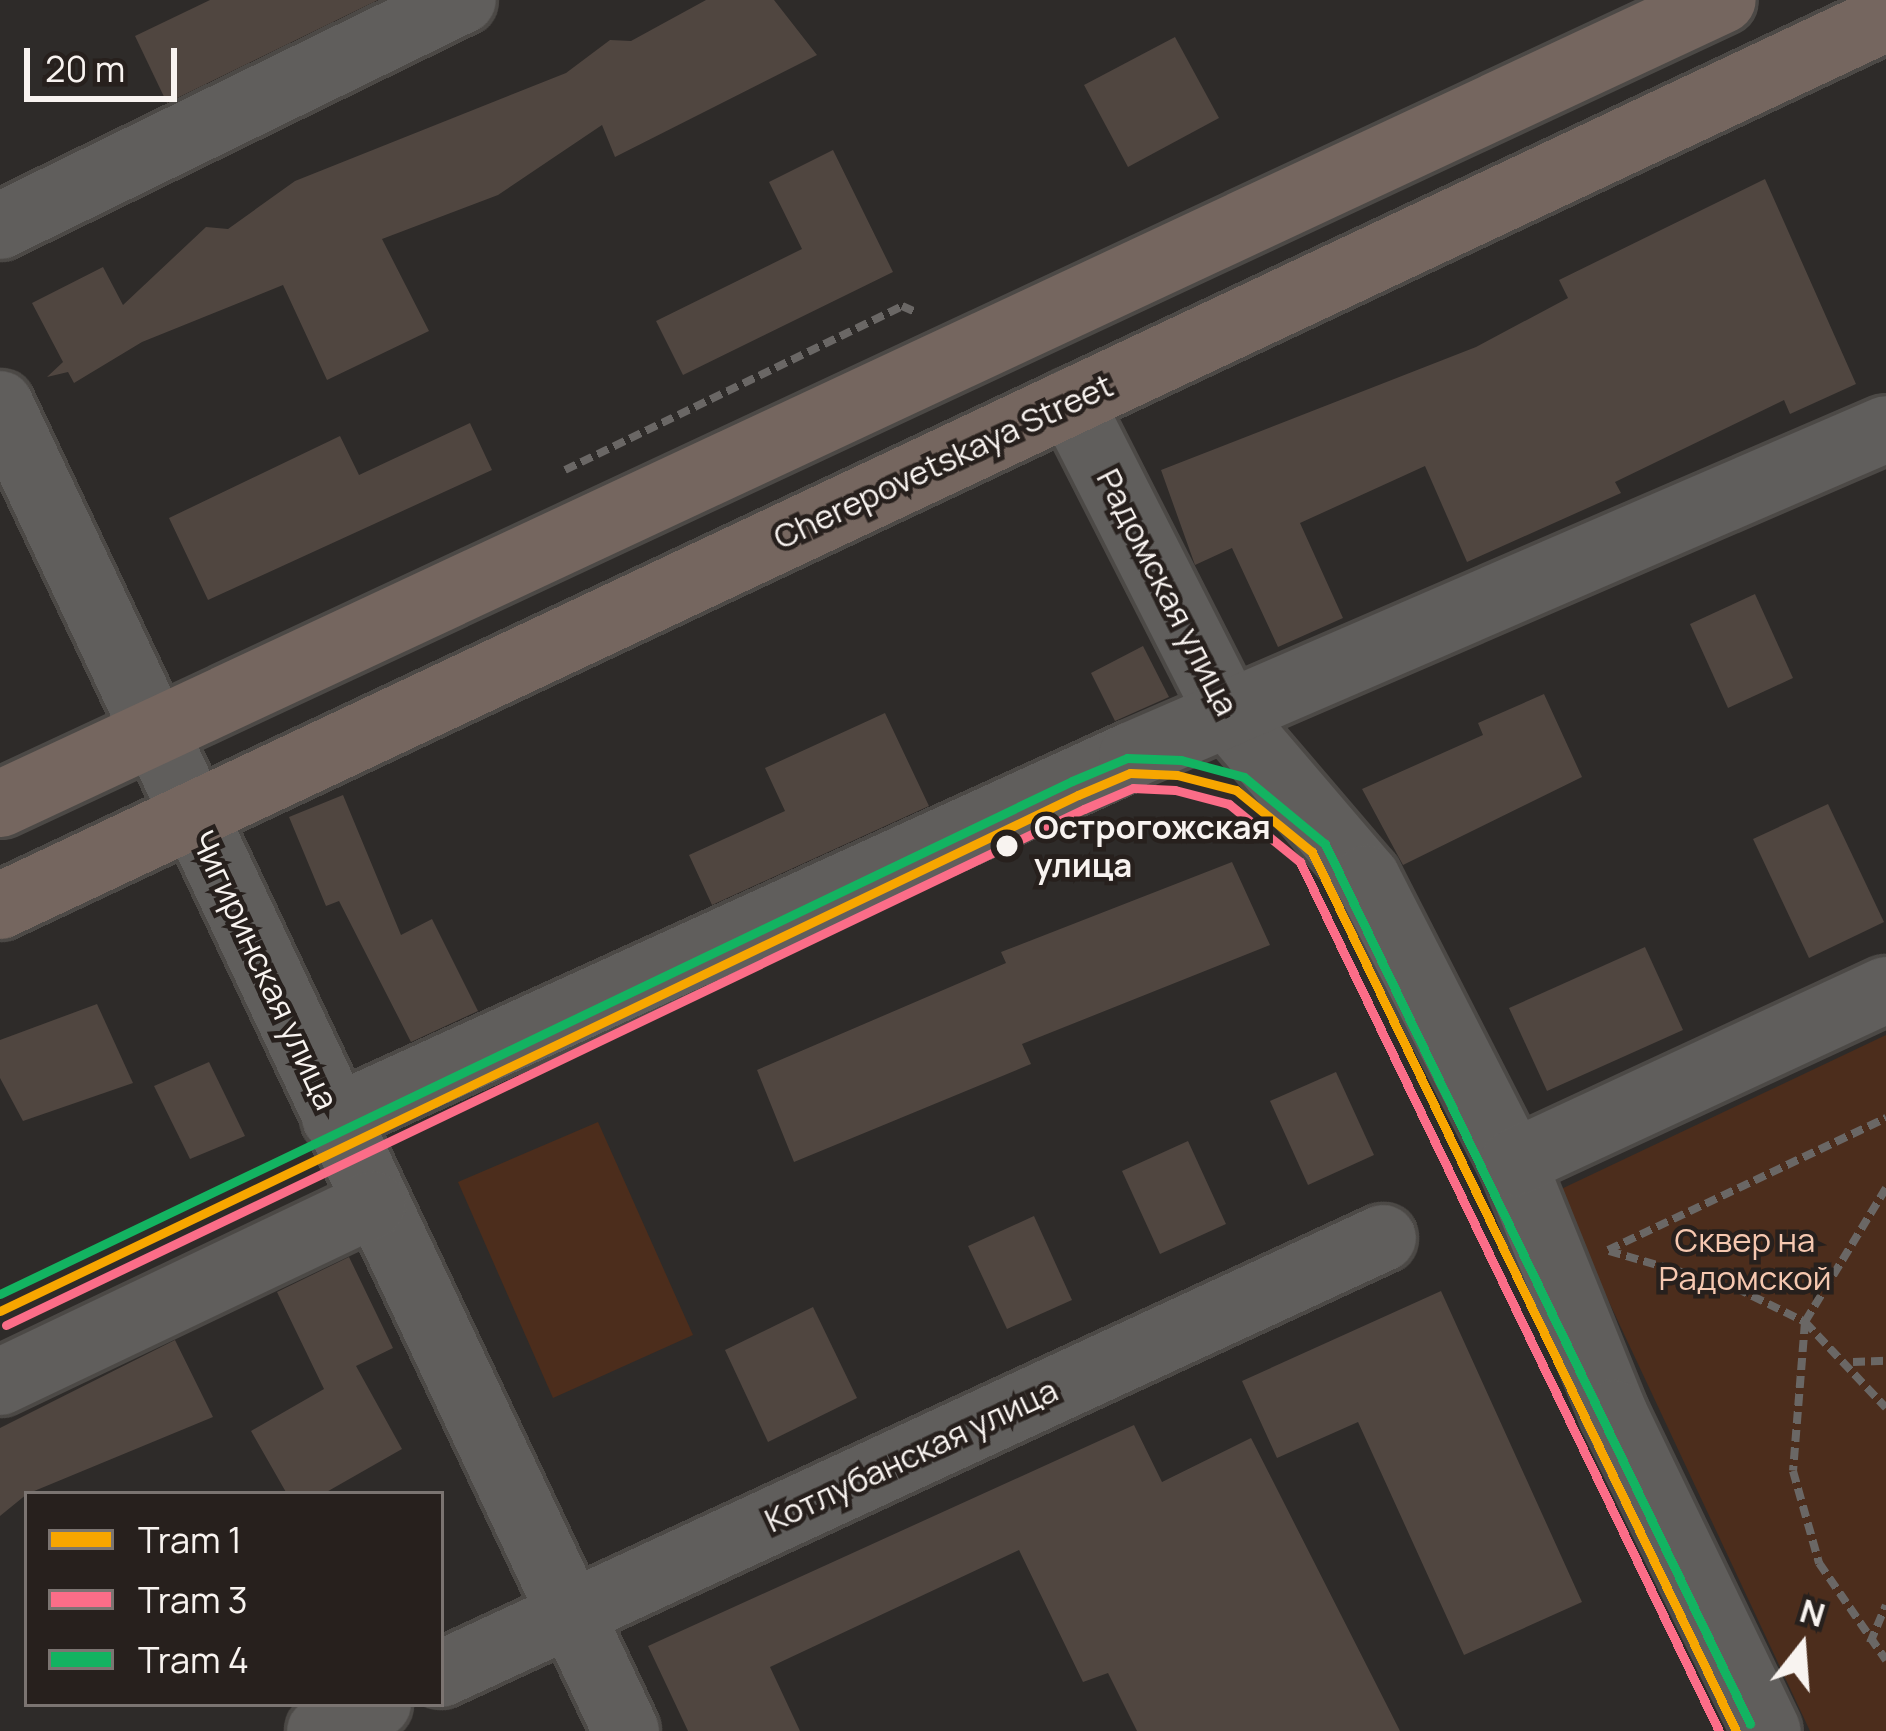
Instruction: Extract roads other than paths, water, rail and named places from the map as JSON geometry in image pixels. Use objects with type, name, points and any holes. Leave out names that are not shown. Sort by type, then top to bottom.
[{"type":"highway","points":[[0,804],[1723,0]]},
{"type":"highway","name":"Cherepovetskaya Street","points":[[0,906],[1886,18]]},
{"type":"street","points":[[0,226],[463,0]]},
{"type":"street","name":"Радомская улица","points":[[1070,402],[1232,720],[1367,878],[1514,1163],[1614,1413],[1768,1731]]},
{"type":"street","name":"Чигиринская улица","points":[[0,404],[373,1204],[626,1731]]},
{"type":"street","points":[[335,1118],[1886,429]]},
{"type":"street","points":[[1514,1163],[1886,990]]},
{"type":"street","points":[[0,1382],[373,1204]]},
{"type":"street","name":"Котлубанская улица","points":[[444,1673],[1382,1238]]},
{"type":"street","points":[[320,1731],[371,1707]]},
{"type":"tram line","name":"4","points":[[0,1294],[1072,781],[1127,758],[1181,760],[1244,777],[1325,844],[1750,1724]]},
{"type":"tram line","name":"1","points":[[0,1311],[1078,795],[1130,773],[1177,775],[1236,790],[1312,852],[1736,1731]]},
{"type":"tram line","name":"3","points":[[6,1325],[1084,809],[1133,788],[1175,790],[1229,804],[1300,862],[1719,1731]]},
{"type":"place","name":"Острогожская улица","points":[[1007,846]]},
{"type":"park label","name":"Сквер на Радомской","points":[[1745,1259]]}]
